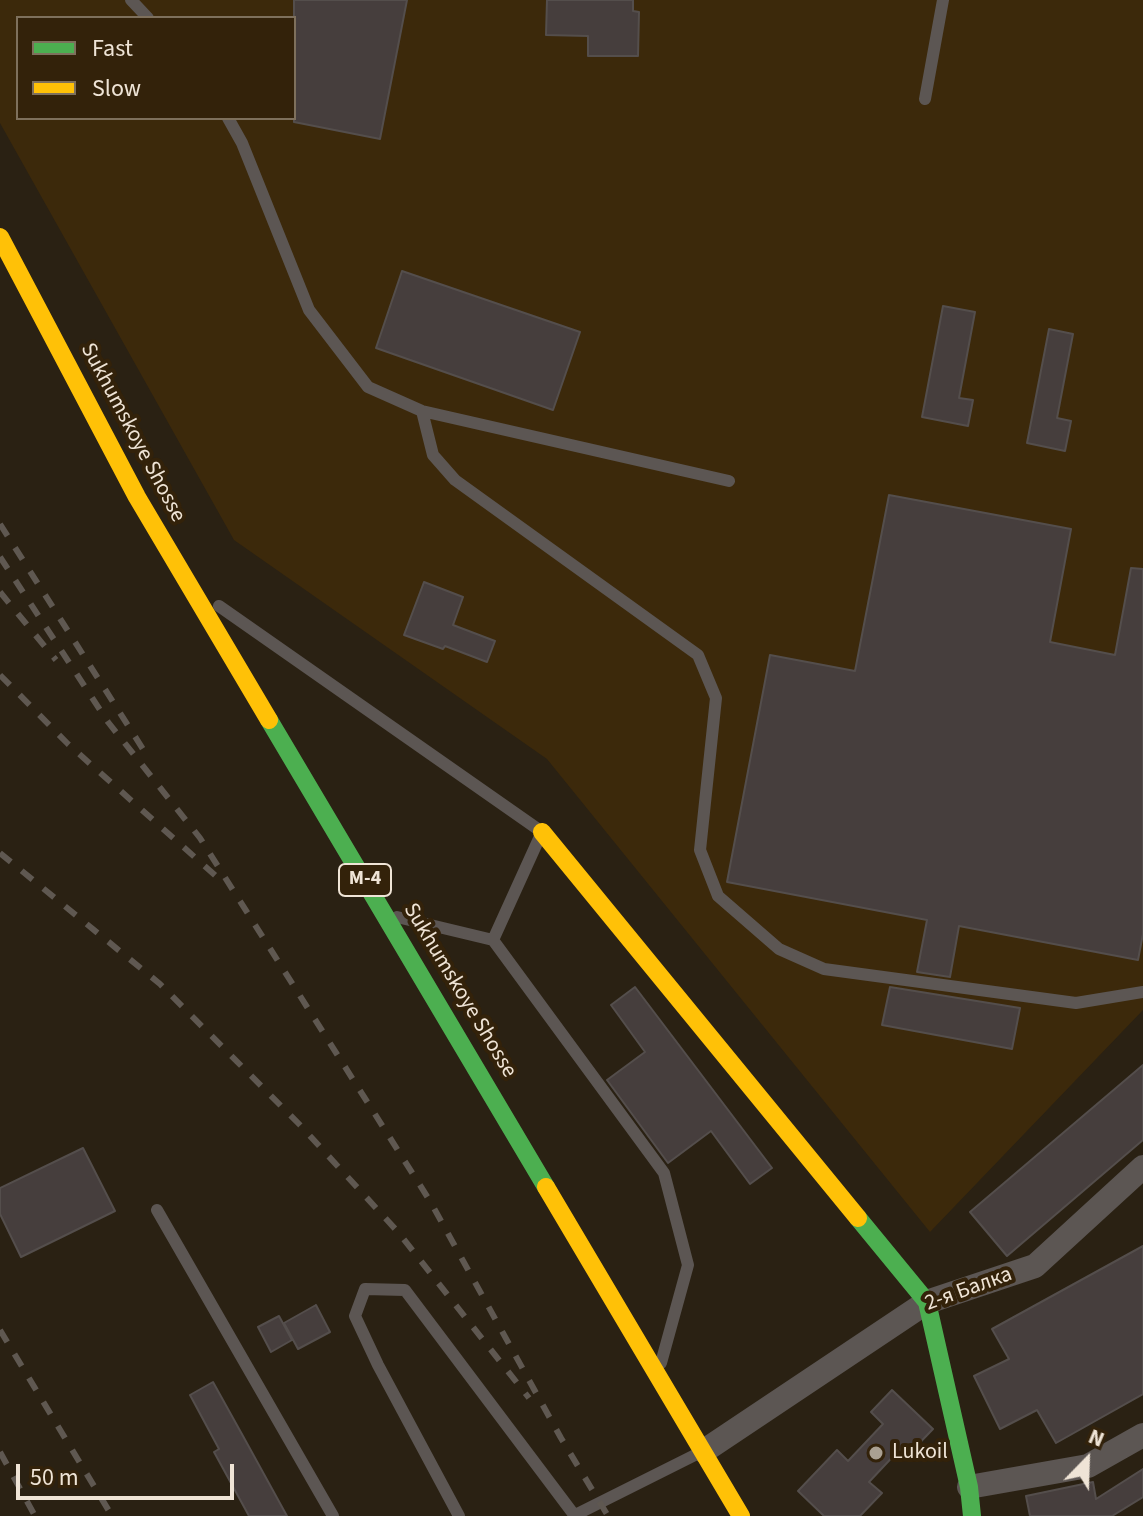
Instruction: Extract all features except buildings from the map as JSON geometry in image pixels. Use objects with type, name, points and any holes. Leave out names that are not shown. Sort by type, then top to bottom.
[{"type":"main road","name":"Sukhumskoye Shosse","points":[[0,237],[137,497],[741,1516]]},
{"type":"main road","points":[[542,832],[927,1302],[969,1487],[972,1516]]},
{"type":"street","name":"2-я Балка","points":[[704,1451],[927,1302],[1035,1266],[1143,1167]]},
{"type":"street","points":[[969,1487],[1088,1466],[1143,1435]]},
{"type":"lane","points":[[131,0],[146,16]]},
{"type":"lane","points":[[925,99],[943,0]]},
{"type":"lane","points":[[229,120],[242,143],[309,310],[368,387],[422,411],[729,481]]},
{"type":"lane","points":[[422,411],[433,455],[455,480],[698,655],[716,698],[700,850],[718,896],[779,949],[824,969],[1076,1003],[1143,992]]},
{"type":"lane","points":[[190,585],[542,832],[493,940]]},
{"type":"lane","points":[[386,915],[493,940],[664,1173],[688,1265],[658,1375]]},
{"type":"lane","points":[[157,1210],[333,1516]]},
{"type":"lane","points":[[459,1516],[355,1316],[365,1289],[405,1290],[575,1515],[704,1451]]},
{"type":"shaded area","points":[[0,0],[1143,0],[1143,1010],[930,1232],[547,759],[234,540],[0,123]]},
{"type":"railway","points":[[0,524],[148,757]]},
{"type":"railway","points":[[0,557],[108,722],[200,838],[430,1201],[561,1438],[608,1516]]},
{"type":"railway","points":[[0,592],[56,660]]},
{"type":"railway","points":[[0,675],[68,744],[217,877]]},
{"type":"railway","points":[[0,853],[160,984],[300,1125],[398,1232],[529,1398]]},
{"type":"railway","points":[[0,1330],[112,1516]]},
{"type":"railway","points":[[0,1452],[35,1516]]},
{"type":"traffic: fast","points":[[269,720],[546,1187]]},
{"type":"traffic: fast","points":[[858,1218],[927,1302],[969,1487],[972,1516]]},
{"type":"traffic: slow","points":[[0,237],[137,497],[269,720]]},
{"type":"traffic: slow","points":[[542,832],[858,1218]]},
{"type":"traffic: slow","points":[[546,1187],[741,1516]]},
{"type":"place","name":"Lukoil","points":[[876,1453]]}]
